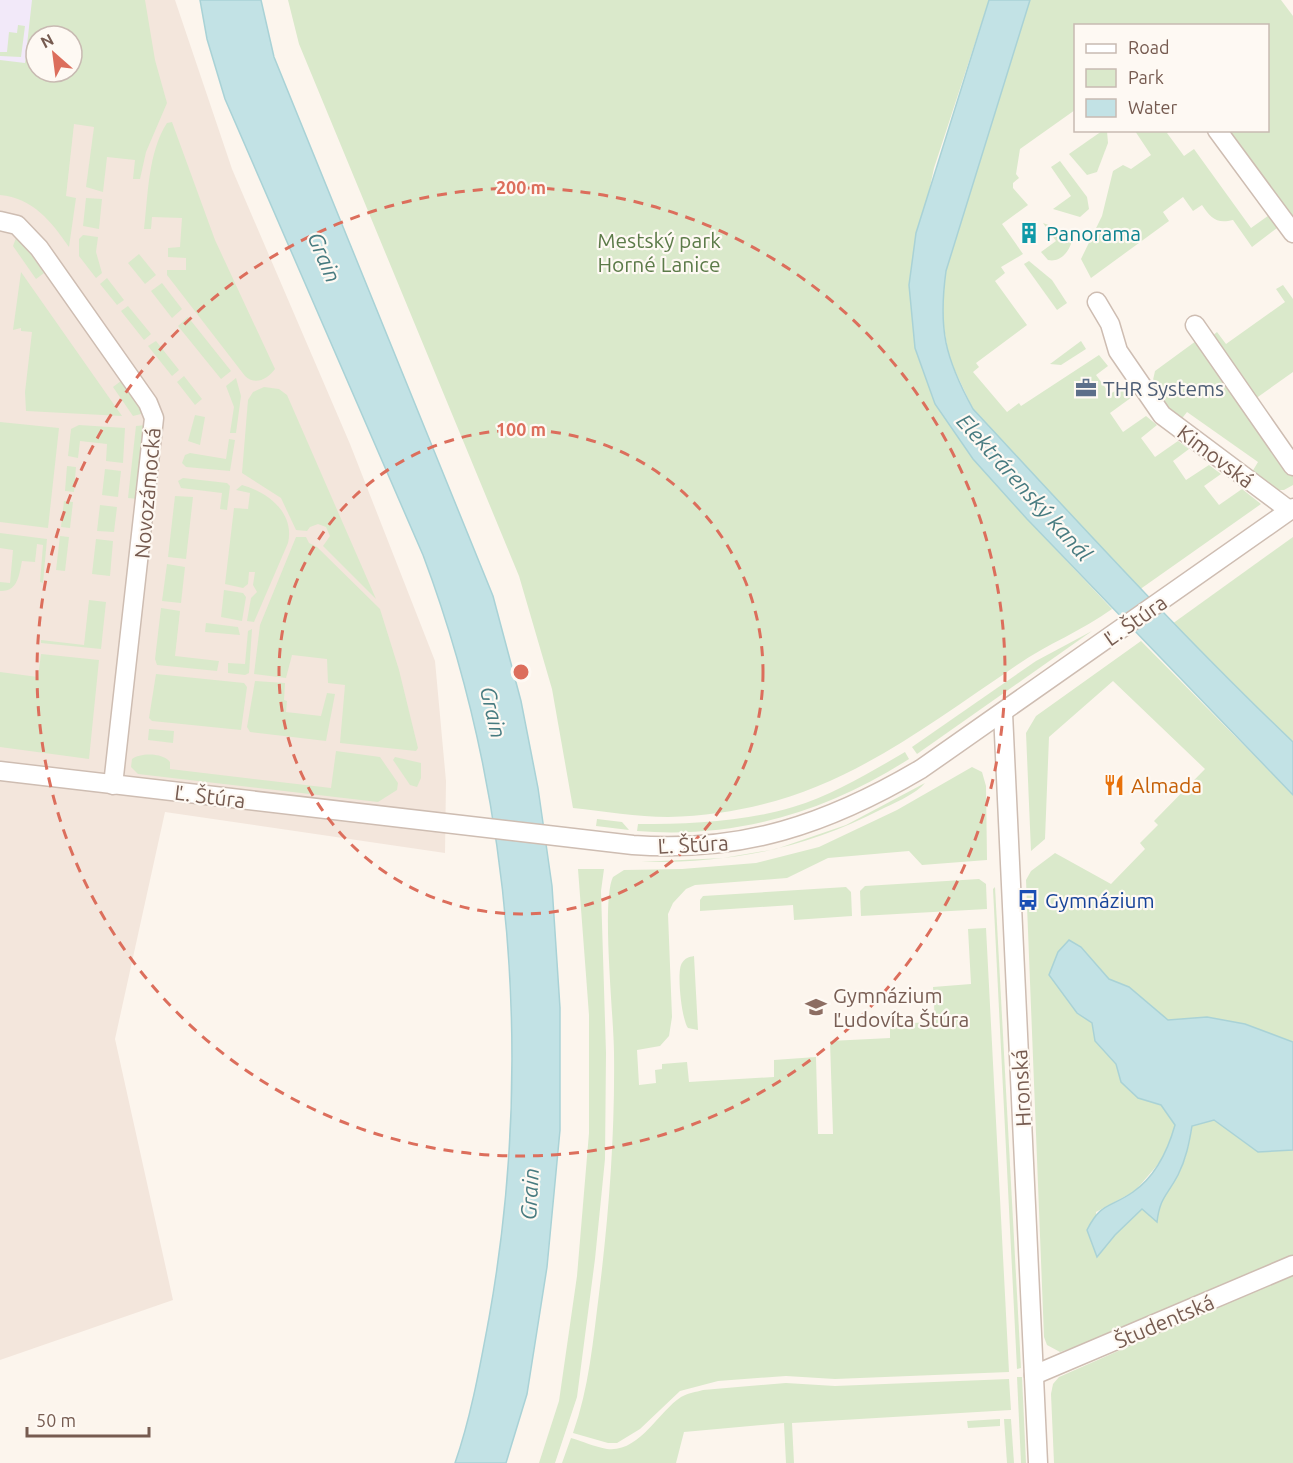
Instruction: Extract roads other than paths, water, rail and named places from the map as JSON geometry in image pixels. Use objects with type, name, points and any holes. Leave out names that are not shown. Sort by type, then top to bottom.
[{"type":"street","points":[[1218,132],[1293,233]]},
{"type":"street","name":"Novozámocká","points":[[0,221],[17,225],[39,248],[148,403],[154,418],[113,785]]},
{"type":"street","name":"Kimovská","points":[[1097,302],[1110,324],[1118,351],[1162,415],[1291,509]]},
{"type":"street","points":[[1195,325],[1293,466]]},
{"type":"street","name":"Ľ. Štúra","points":[[0,771],[436,823],[671,847],[706,845],[794,830],[860,804],[901,781],[1003,713],[1291,509]]},
{"type":"street","name":"Hronská","points":[[1003,713],[1038,1463]]},
{"type":"street","name":"Študentská","points":[[1034,1375],[1293,1265]]},
{"type":"water","name":"Grain","points":[[200,0],[261,0],[274,57],[493,596],[521,701],[538,788],[552,886],[560,1008],[560,1130],[547,1267],[527,1394],[506,1463],[455,1463],[479,1373],[489,1318],[503,1223],[510,1126],[512,1029],[507,932],[495,835],[478,740],[454,646],[423,555],[225,99],[207,39]]},
{"type":"water","name":"Elektrárenský kanál","points":[[989,0],[1030,0],[946,271],[944,327],[946,343],[956,374],[973,409],[1170,619],[1293,742],[1293,795],[1027,519],[973,459],[935,404],[915,348],[909,285],[916,233]]},
{"type":"water","points":[[1069,940],[1081,947],[1109,979],[1129,987],[1168,1020],[1207,1017],[1245,1024],[1293,1042],[1293,1150],[1258,1152],[1214,1120],[1192,1126],[1183,1163],[1162,1202],[1157,1222],[1142,1209],[1115,1235],[1097,1257],[1087,1230],[1092,1221],[1107,1206],[1141,1186],[1155,1170],[1169,1144],[1175,1125],[1161,1105],[1138,1098],[1121,1082],[1116,1064],[1095,1041],[1092,1023],[1077,1013],[1049,975],[1058,952]]},
{"type":"place","name":"Panorama","points":[[1029,233]]},
{"type":"place","name":"THR Systems","points":[[1086,388]]},
{"type":"place","name":"Almada","points":[[1114,785]]},
{"type":"place","name":"Gymnázium","points":[[1028,900]]},
{"type":"place","name":"Gymnázium Ľudovíta Štúra","points":[[816,1007]]},
{"type":"park label","name":"Mestský park Horné Lanice","points":[[659,252]]}]
